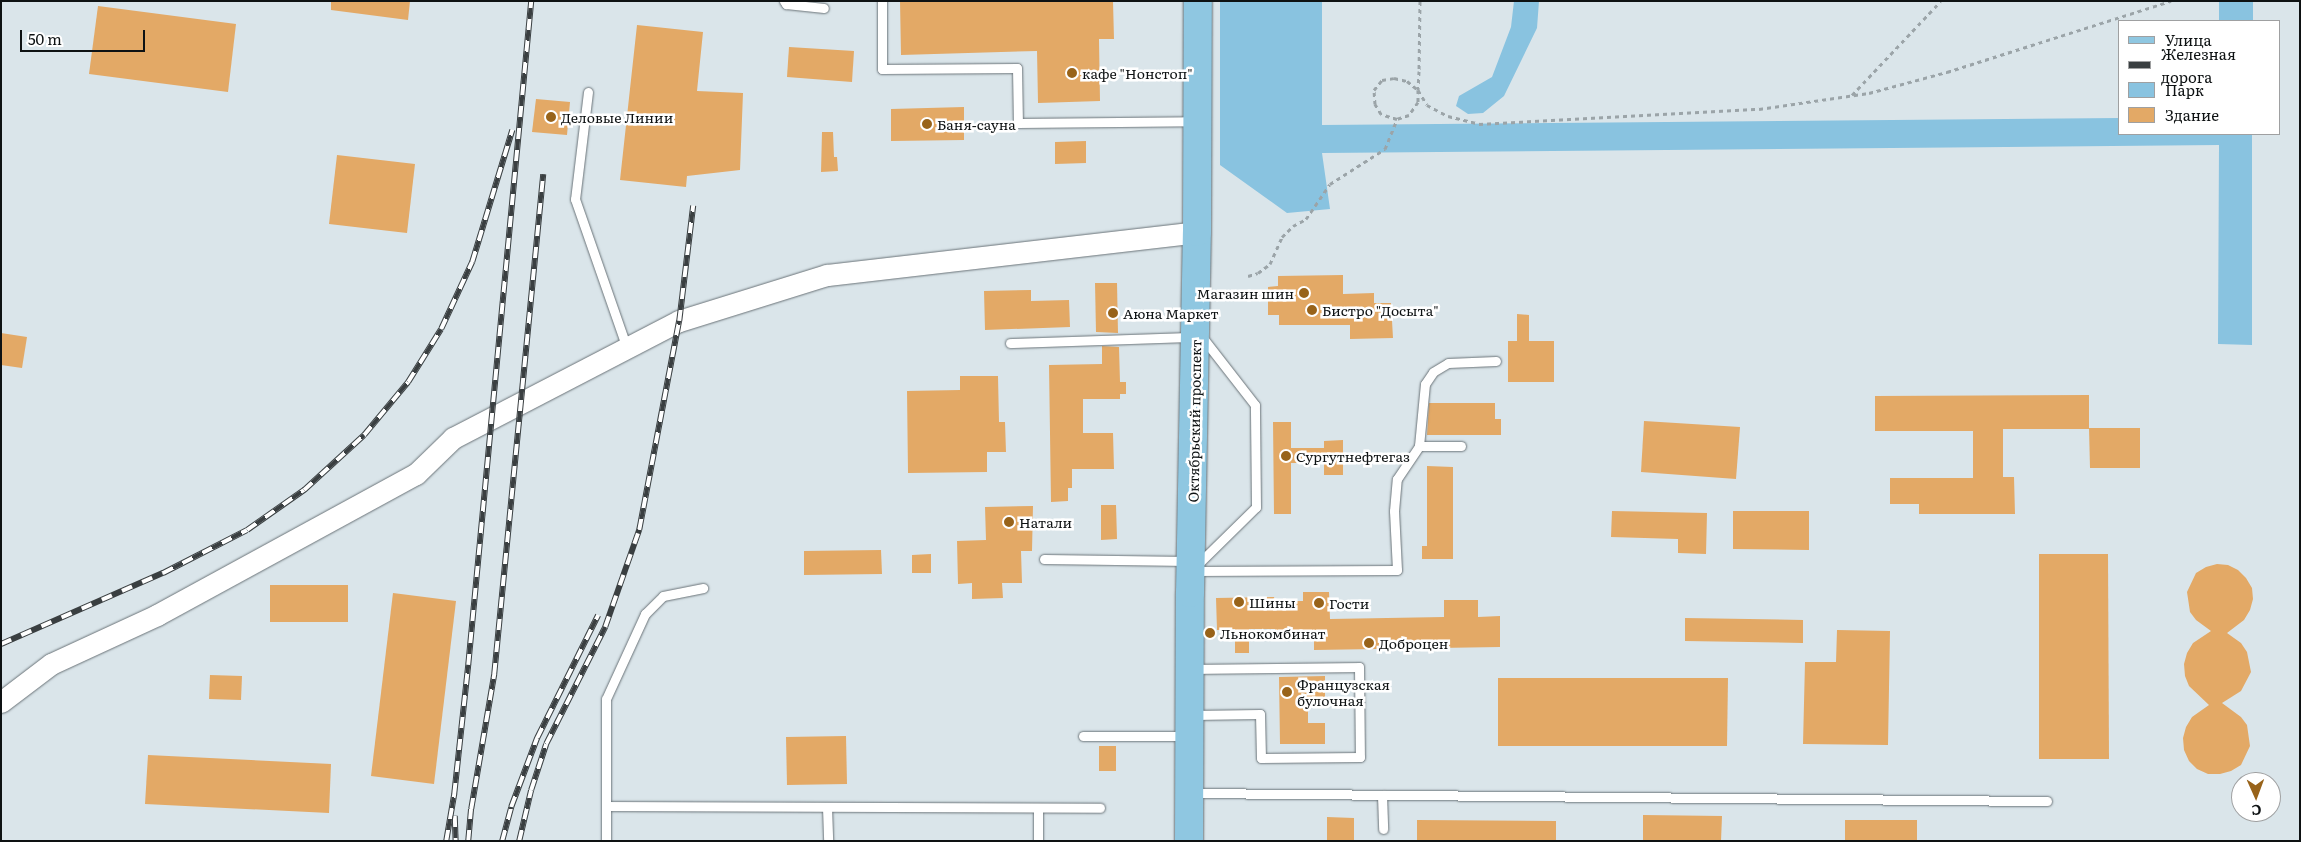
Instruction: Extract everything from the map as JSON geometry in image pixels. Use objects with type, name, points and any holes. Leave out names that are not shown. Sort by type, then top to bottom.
[{"type":"main road","name":"Октябрьский проспект","points":[[1189,841],[1198,1]]},
{"type":"street","points":[[1,702],[51,664],[157,615],[416,474],[453,438],[679,321],[827,275],[1197,232]]},
{"type":"lane","points":[[784,1],[786,4],[824,8]]},
{"type":"lane","points":[[882,1],[882,69],[1017,68],[1018,123],[1198,121]]},
{"type":"lane","points":[[588,92],[575,199],[627,348]]},
{"type":"lane","points":[[1010,343],[1195,332],[1255,404],[1256,507],[1191,566]]},
{"type":"lane","points":[[1044,559],[1191,566],[1397,570],[1394,511],[1397,479],[1419,446],[1425,384],[1433,372],[1448,363],[1496,361]]},
{"type":"lane","points":[[1419,446],[1461,446]]},
{"type":"lane","points":[[606,841],[606,699],[645,614],[664,596],[703,588]]},
{"type":"lane","points":[[1083,736],[1189,726],[1260,714],[1261,758],[1360,757],[1359,667],[1190,670]]},
{"type":"lane","points":[[1189,793],[2047,801]]},
{"type":"lane","points":[[1382,795],[1383,829]]},
{"type":"lane","points":[[606,806],[1100,808]]},
{"type":"lane","points":[[827,807],[828,841]]},
{"type":"lane","points":[[1038,808],[1038,841]]},
{"type":"path","points":[[1420,1],[1418,90],[1418,102],[1409,115],[1397,119],[1381,114],[1375,104],[1374,90],[1382,80],[1394,78],[1407,80],[1418,90],[1427,105],[1441,112],[1479,124],[1760,110],[1851,96],[1947,72],[2171,1]]},
{"type":"path","points":[[1851,96],[1940,1]]},
{"type":"path","points":[[1248,276],[1258,273],[1270,264],[1282,237],[1293,226],[1306,219],[1330,184],[1385,149],[1397,119]]},
{"type":"green space","points":[[1220,1],[1322,1],[1322,125],[2118,118],[2118,135],[2252,135],[2252,345],[2218,344],[2219,145],[1322,153],[1330,209],[1287,213],[1220,165]]},
{"type":"green space","points":[[1514,1],[1539,1],[1537,28],[1504,96],[1483,113],[1468,114],[1456,106],[1459,96],[1492,77],[1511,27]]},
{"type":"green space","points":[[2219,1],[2253,1],[2253,20],[2219,20]]},
{"type":"building","points":[[331,1],[410,1],[408,20],[331,10]]},
{"type":"building","points":[[900,1],[1113,1],[1114,39],[1099,39],[1100,101],[1038,103],[1037,51],[901,55]]},
{"type":"building","points":[[98,6],[236,24],[228,92],[89,74]]},
{"type":"building","points":[[637,25],[703,32],[697,91],[743,93],[740,170],[687,176],[686,187],[620,180]]},
{"type":"building","points":[[789,47],[854,51],[852,82],[787,77]]},
{"type":"building","name":"Деловые Линии","points":[[536,99],[570,102],[567,135],[532,132]]},
{"type":"building","name":"Баня-сауна","points":[[964,107],[964,140],[891,141],[891,109]]},
{"type":"building","points":[[822,132],[833,132],[834,157],[837,157],[838,171],[821,172]]},
{"type":"building","points":[[1086,141],[1086,163],[1055,164],[1055,142]]},
{"type":"building","points":[[337,155],[415,164],[407,233],[329,224]]},
{"type":"building","points":[[1343,275],[1343,294],[1374,293],[1374,303],[1391,303],[1393,338],[1350,339],[1350,325],[1279,325],[1279,315],[1268,315],[1268,287],[1278,286],[1278,276]]},
{"type":"building","points":[[1095,283],[1117,283],[1118,333],[1096,332]]},
{"type":"building","points":[[1031,290],[1031,301],[1069,300],[1070,327],[985,330],[984,291]]},
{"type":"building","points":[[1517,314],[1529,315],[1529,341],[1554,341],[1554,382],[1508,382],[1508,341],[1517,341]]},
{"type":"building","points":[[1,333],[27,337],[22,368],[1,365]]},
{"type":"building","points":[[1102,346],[1119,347],[1120,382],[1126,382],[1126,394],[1120,394],[1120,399],[1083,399],[1083,433],[1113,433],[1114,469],[1072,469],[1072,488],[1068,488],[1068,501],[1051,502],[1049,365],[1102,364]]},
{"type":"building","points":[[960,376],[998,376],[999,422],[1005,422],[1006,452],[987,452],[987,472],[908,473],[907,391],[960,390]]},
{"type":"building","points":[[2089,395],[2089,429],[2003,429],[2003,477],[2014,477],[2015,514],[1919,514],[1919,504],[1890,504],[1890,478],[1973,478],[1973,431],[1875,431],[1875,396]]},
{"type":"building","points":[[1429,403],[1495,403],[1495,419],[1501,419],[1501,435],[1427,435]]},
{"type":"building","points":[[1644,421],[1740,427],[1736,479],[1641,472]]},
{"type":"building","points":[[1273,422],[1291,422],[1291,448],[1324,448],[1324,441],[1343,440],[1343,475],[1324,475],[1324,463],[1291,463],[1291,514],[1274,514]]},
{"type":"building","points":[[2089,428],[2140,428],[2140,468],[2090,468]]},
{"type":"building","points":[[1427,466],[1453,467],[1453,559],[1422,559],[1422,546],[1427,546]]},
{"type":"building","points":[[1101,505],[1116,505],[1117,539],[1101,540]]},
{"type":"building","points":[[1033,506],[1032,551],[1021,551],[1022,583],[1002,583],[1003,598],[972,599],[972,583],[958,584],[957,541],[986,540],[985,507]]},
{"type":"building","points":[[1612,511],[1707,513],[1706,554],[1678,553],[1678,539],[1611,537]]},
{"type":"building","points":[[1733,511],[1809,511],[1809,550],[1733,549]]},
{"type":"building","points":[[881,550],[882,574],[804,575],[804,551]]},
{"type":"building","points":[[931,554],[931,573],[912,573],[912,555]]},
{"type":"building","points":[[2039,554],[2108,554],[2109,759],[2039,759]]},
{"type":"building","points":[[2217,564],[2228,565],[2238,570],[2252,588],[2253,599],[2250,610],[2244,620],[2227,633],[2241,643],[2247,652],[2251,672],[2241,691],[2222,703],[2241,717],[2247,725],[2250,746],[2241,765],[2231,771],[2220,774],[2208,774],[2197,769],[2189,761],[2184,750],[2183,738],[2186,727],[2192,717],[2209,705],[2189,686],[2185,676],[2184,664],[2187,653],[2193,643],[2211,631],[2196,620],[2190,612],[2187,592],[2196,573],[2206,567]]},
{"type":"building","points":[[270,585],[348,585],[348,622],[270,622]]},
{"type":"building","points":[[1303,592],[1329,592],[1330,619],[1444,617],[1444,600],[1478,600],[1478,617],[1500,616],[1500,647],[1314,650],[1314,640],[1275,641],[1275,629],[1249,629],[1249,653],[1235,653],[1235,629],[1217,630],[1216,598],[1274,597],[1275,601],[1303,601]]},
{"type":"building","points":[[393,593],[456,601],[434,784],[371,776]]},
{"type":"building","points":[[1685,618],[1803,620],[1803,643],[1685,641]]},
{"type":"building","points":[[1837,630],[1890,631],[1888,745],[1803,744],[1805,662],[1836,662]]},
{"type":"building","points":[[210,675],[242,676],[241,700],[209,699]]},
{"type":"building","points":[[1325,676],[1325,698],[1308,698],[1308,723],[1325,723],[1325,744],[1280,744],[1279,677]]},
{"type":"building","points":[[1498,678],[1728,678],[1727,746],[1498,746]]},
{"type":"building","points":[[846,736],[847,784],[787,785],[786,737]]},
{"type":"building","points":[[1099,746],[1116,746],[1116,771],[1099,771]]},
{"type":"building","points":[[148,755],[331,764],[329,813],[145,804]]},
{"type":"building","points":[[1643,815],[1722,816],[1721,841],[1643,841]]},
{"type":"building","points":[[1327,817],[1354,818],[1354,841],[1327,841]]},
{"type":"building","points":[[1417,820],[1556,821],[1556,841],[1417,841]]},
{"type":"building","points":[[1845,820],[1917,820],[1917,841],[1845,841]]},
{"type":"railway","points":[[446,841],[454,794],[468,665],[531,1]]},
{"type":"railway","points":[[1,644],[163,573],[247,530],[304,490],[364,435],[408,382],[441,329],[472,262],[512,130]]},
{"type":"railway","points":[[468,841],[471,809],[494,674],[543,174]]},
{"type":"railway","points":[[519,841],[531,790],[546,744],[605,627],[639,530],[679,321],[693,206]]},
{"type":"railway","points":[[502,841],[511,807],[537,738],[598,615]]},
{"type":"railway","points":[[455,816],[456,841]]},
{"type":"place","name":"кафе \"Нонстоп\"","points":[[1072,73]]},
{"type":"place","name":"Деловые Линии","points":[[551,117]]},
{"type":"place","name":"Баня-сауна","points":[[927,124]]},
{"type":"place","name":"Магазин шин","points":[[1304,293]]},
{"type":"place","name":"Бистро \"Досыта\"","points":[[1312,310]]},
{"type":"place","name":"Аюна Маркет","points":[[1113,313]]},
{"type":"place","name":"Сургутнефтегаз","points":[[1286,456]]},
{"type":"place","name":"Натали","points":[[1009,522]]},
{"type":"place","name":"Шины","points":[[1239,602]]},
{"type":"place","name":"Гости","points":[[1319,603]]},
{"type":"place","name":"Льнокомбинат","points":[[1210,633]]},
{"type":"place","name":"Доброцен","points":[[1369,643]]},
{"type":"place","name":"Французская булочная","points":[[1287,692]]}]
